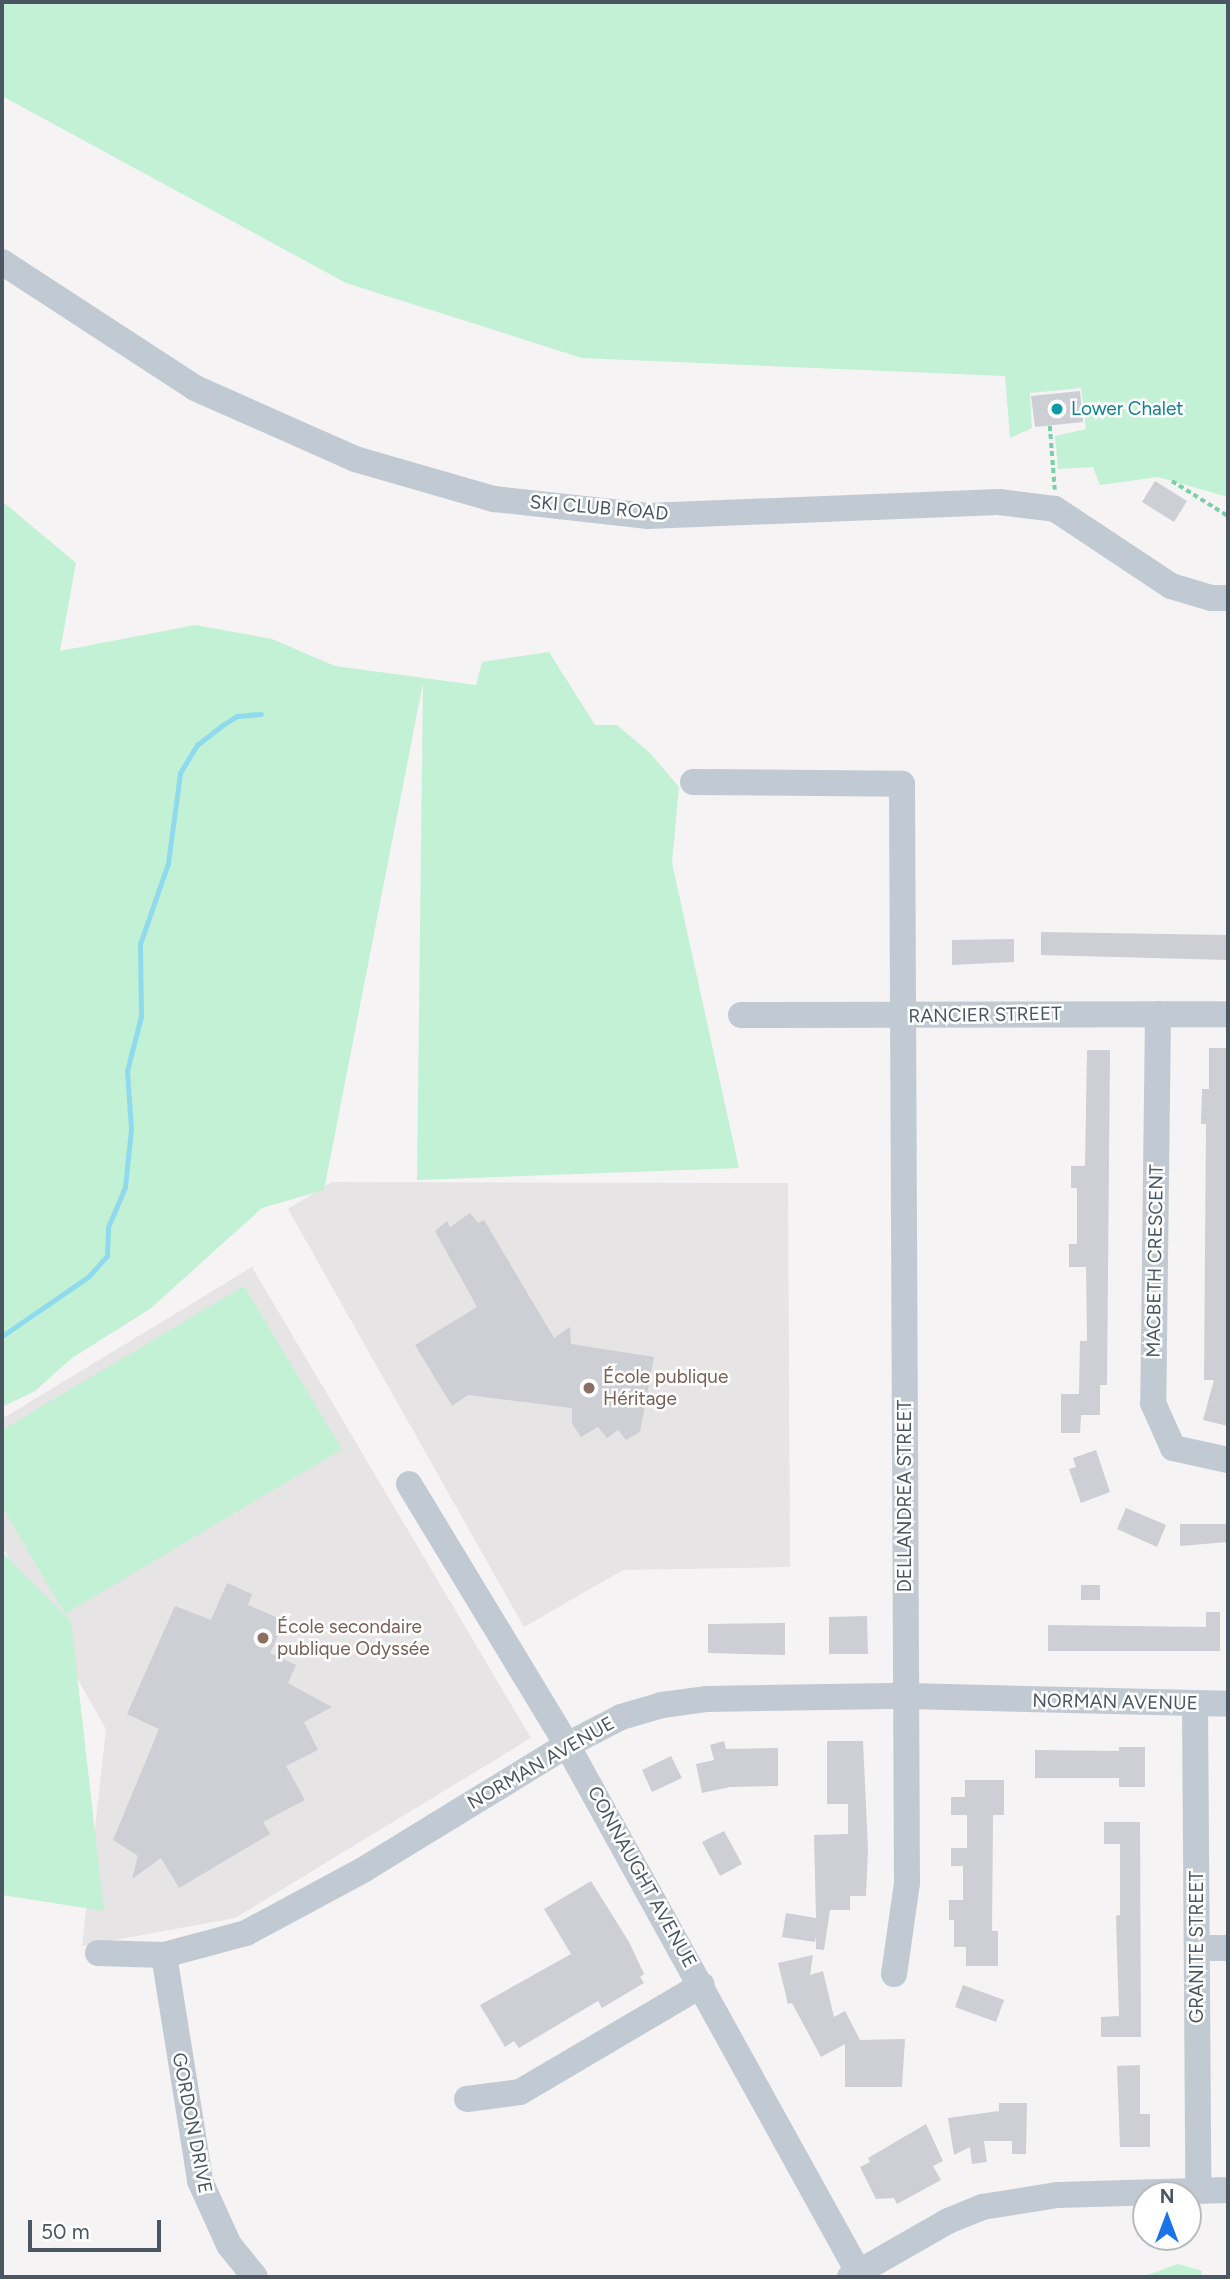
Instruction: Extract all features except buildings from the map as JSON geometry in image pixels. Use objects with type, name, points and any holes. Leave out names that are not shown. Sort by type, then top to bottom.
[{"type":"street","name":"SKI CLUB ROAD","points":[[2,262],[195,388],[355,459],[494,499],[648,516],[999,502],[1055,509],[1171,586],[1211,598],[1228,598]]},
{"type":"street","name":"DELLANDREA STREET","points":[[693,782],[902,784],[907,1883],[894,1974]]},
{"type":"street","name":"MACBETH CRESCENT","points":[[1158,1014],[1153,1403],[1173,1448],[1228,1460]]},
{"type":"street","name":"RANCIER STREET","points":[[741,1016],[1228,1014]]},
{"type":"street","name":"CONNAUGHT AVENUE","points":[[409,1484],[567,1745],[702,1985],[857,2276]]},
{"type":"street","name":"NORMAN AVENUE","points":[[98,1953],[164,1955],[246,1933],[363,1870],[567,1745],[621,1717],[706,1699],[907,1696],[1228,1704]]},
{"type":"street","name":"GRANITE STREET","points":[[1195,1704],[1198,2181]]},
{"type":"street","points":[[1198,1948],[1228,1948]]},
{"type":"street","name":"GORDON DRIVE","points":[[164,1955],[200,2181],[229,2245],[255,2277]]},
{"type":"street","points":[[467,2099],[520,2092],[702,1985]]},
{"type":"street","points":[[1202,2190],[1228,2190]]},
{"type":"street","points":[[857,2276],[982,2207],[1058,2196],[1132,2193]]},
{"type":"path","points":[[1050,426],[1055,480]]},
{"type":"path","points":[[1172,481],[1228,516]]},
{"type":"shaded area","name":"École publique Héritage","points":[[332,1182],[788,1183],[790,1567],[623,1570],[524,1627],[288,1209]]},
{"type":"shaded area","name":"École secondaire publique Odyssée","points":[[252,1267],[531,1738],[235,1918],[82,1946],[106,1729],[2,1546],[2,1419]]},
{"type":"green space","points":[[2,2],[1228,2],[1228,497],[1158,477],[1100,485],[1093,467],[1058,469],[1055,436],[1086,429],[1081,388],[1030,393],[1032,428],[1010,438],[1005,376],[582,358],[346,283],[2,96]]},
{"type":"green space","points":[[2,501],[76,563],[60,651],[195,625],[272,639],[335,666],[476,685],[482,662],[549,652],[595,725],[617,725],[650,753],[679,787],[672,863],[739,1168],[417,1180],[423,683],[324,1190],[262,1208],[150,1309],[72,1358],[35,1391],[2,1407]]},
{"type":"green space","points":[[244,1286],[342,1449],[65,1614],[2,1507],[2,1430]]},
{"type":"green space","points":[[2,1552],[71,1621],[104,1911],[2,1895]]},
{"type":"green space","points":[[1178,2264],[1202,2271],[1201,2277],[1142,2277]]},
{"type":"waterway","points":[[2,1336],[88,1277],[107,1256],[108,1227],[125,1187],[131,1129],[127,1071],[141,1016],[140,944],[168,863],[180,773],[197,745],[221,726],[237,716],[261,714]]},
{"type":"place","name":"Lower Chalet","points":[[1057,409]]},
{"type":"place","name":"École publique Héritage","points":[[589,1388]]},
{"type":"place","name":"École secondaire publique Odyssée","points":[[263,1638]]}]
